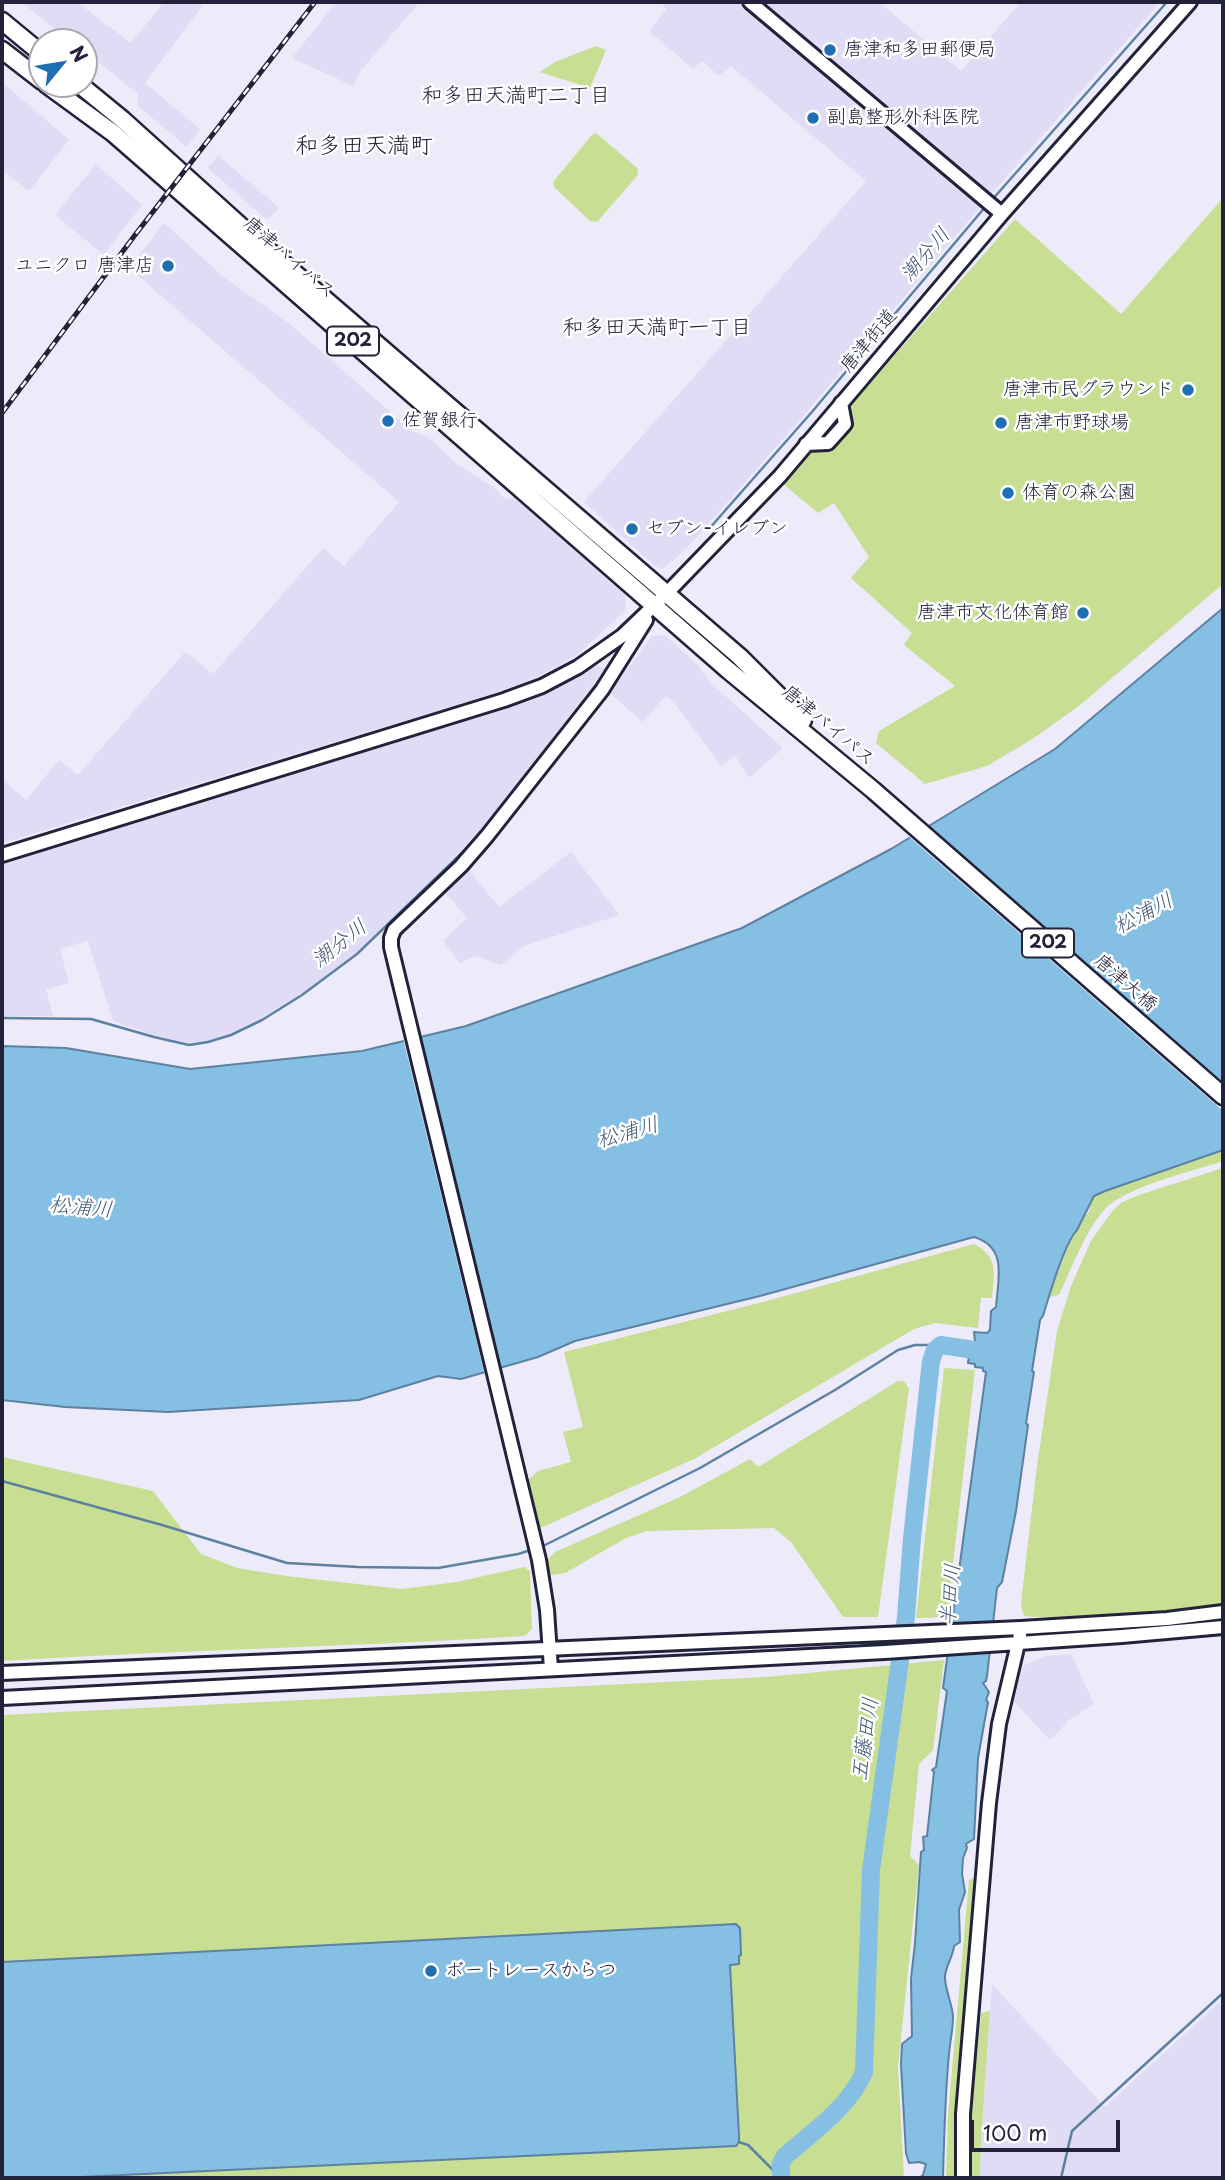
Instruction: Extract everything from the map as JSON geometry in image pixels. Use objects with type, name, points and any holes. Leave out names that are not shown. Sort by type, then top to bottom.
[{"type":"highway","points":[[2,21],[28,42]]},
{"type":"highway","name":"唐津バイパス","points":[[2,50],[28,70]]},
{"type":"highway","name":"唐津バイパス","points":[[66,98],[113,133],[661,599],[740,657],[873,790]]},
{"type":"highway","name":"唐津バイパス","points":[[96,98],[661,599]]},
{"type":"highway","name":"唐津大橋","points":[[873,790],[1223,1096]]},
{"type":"street","points":[[750,2],[993,206]]},
{"type":"street","name":"唐津街道","points":[[661,599],[780,476],[841,403],[993,206],[1190,2]]},
{"type":"street","points":[[2,855],[489,705],[542,686],[579,667],[661,599]]},
{"type":"street","points":[[551,1669],[547,1610],[539,1560],[391,938],[394,930],[455,872],[487,835],[602,690],[661,599]]},
{"type":"street","points":[[2,1673],[1021,1628],[1167,1619],[1223,1612]]},
{"type":"street","points":[[2,1698],[885,1653],[1223,1627]]},
{"type":"street","points":[[963,2178],[963,2114],[989,1803],[999,1724],[1020,1643],[1021,1628]]},
{"type":"shaded area","points":[[21,2],[77,2],[131,43],[164,2],[205,2],[145,83],[200,129],[187,147],[138,106],[138,94],[98,62],[98,28],[54,28]]},
{"type":"shaded area","points":[[336,2],[420,2],[362,69],[353,86],[292,58]]},
{"type":"shaded area","points":[[660,2],[737,2],[981,206],[806,413],[687,548],[663,569],[655,566],[584,502],[866,181],[731,66],[719,76],[702,61],[693,69],[649,31],[667,9]]},
{"type":"shaded area","points":[[760,2],[879,2],[961,71],[1021,2],[1160,2],[991,194]]},
{"type":"shaded area","points":[[2,82],[69,140],[29,191],[2,170]]},
{"type":"shaded area","points":[[218,155],[279,208],[267,220],[208,168]]},
{"type":"shaded area","points":[[96,164],[142,205],[104,255],[55,215]]},
{"type":"shaded area","points":[[164,223],[225,278],[290,324],[412,431],[428,437],[457,464],[494,488],[506,500],[514,497],[625,595],[626,610],[576,656],[535,678],[489,695],[2,843],[2,779],[26,800],[59,760],[78,775],[185,652],[213,674],[323,548],[344,566],[399,502],[129,268]]},
{"type":"shaded area","points":[[665,635],[696,663],[711,683],[783,748],[749,778],[735,755],[721,766],[666,696],[642,722],[610,693],[652,636]]},
{"type":"shaded area","points":[[595,664],[605,669],[512,792],[467,845],[356,953],[302,993],[261,1018],[229,1034],[207,1041],[188,1043],[153,1035],[113,1021],[88,941],[60,949],[69,983],[46,989],[53,1016],[2,1016],[2,861],[514,705]]},
{"type":"shaded area","points":[[571,852],[619,915],[524,946],[501,965],[476,956],[460,963],[443,941],[467,918],[444,891],[468,869],[499,907]]},
{"type":"shaded area","points":[[1071,1654],[1094,1704],[1069,1720],[1050,1740],[1014,1702],[1023,1666],[1045,1656]]},
{"type":"shaded area","points":[[992,1984],[1105,2107],[1223,1999],[1223,2178],[980,2178]]},
{"type":"green space","points":[[596,46],[606,50],[590,88],[540,72],[555,62]]},
{"type":"green space","points":[[596,133],[637,168],[638,175],[597,222],[590,221],[554,187],[553,182]]},
{"type":"green space","name":"体育の森公園","points":[[1223,198],[1223,584],[1080,705],[1034,738],[987,766],[925,784],[876,743],[879,731],[955,686],[904,645],[912,633],[851,578],[869,557],[834,503],[818,513],[782,483],[1015,219],[1121,314]]},
{"type":"green space","points":[[1223,1150],[1223,1161],[1131,1192],[1108,1206],[1087,1235],[1059,1295],[1048,1297],[1074,1232],[1089,1211],[1094,1196]]},
{"type":"green space","points":[[1223,1168],[1223,1605],[1167,1612],[1024,1616],[1021,1605],[1037,1466],[1057,1331],[1071,1286],[1091,1241],[1121,1203]]},
{"type":"green space","points":[[974,1244],[988,1254],[994,1273],[992,1298],[981,1298],[978,1328],[935,1323],[914,1329],[694,1459],[538,1529],[527,1481],[538,1471],[571,1462],[563,1432],[583,1427],[564,1352],[763,1302]]},
{"type":"green space","points":[[944,1368],[975,1370],[947,1617],[916,1618]]},
{"type":"green space","points":[[898,1381],[904,1381],[909,1389],[878,1617],[843,1617],[791,1542],[774,1528],[647,1531],[626,1538],[565,1573],[551,1575],[545,1563],[555,1552],[678,1498],[750,1459],[758,1467]]},
{"type":"green space","points":[[2,1457],[153,1491],[201,1554],[237,1568],[402,1589],[457,1582],[524,1567],[530,1571],[532,1629],[525,1636],[2,1661]]},
{"type":"green space","name":"ボートレースからつ","points":[[944,1660],[933,1750],[919,1764],[910,1856],[919,1865],[898,2067],[904,2178],[2,2178],[2,1715],[766,1677]]},
{"type":"green space","points":[[979,1877],[956,2113],[956,2178],[946,2178],[948,2115],[969,1880]]},
{"type":"green space","points":[[990,2011],[980,2178],[971,2178],[971,2119],[981,2013]]},
{"type":"water","name":"松浦川","points":[[1223,608],[1223,1150],[1094,1196],[1067,1246],[1040,1320],[1016,1511],[1002,1582],[997,1588],[987,1676],[983,1683],[989,1692],[978,1758],[974,1839],[966,1844],[963,1858],[965,1892],[959,1910],[960,1942],[954,1946],[945,1976],[953,2017],[943,2178],[919,2178],[923,2175],[926,2164],[909,2163],[906,2153],[902,2044],[912,2036],[911,1979],[921,1852],[924,1850],[923,1837],[927,1836],[934,1772],[932,1770],[936,1767],[947,1691],[943,1688],[986,1372],[983,1368],[975,1367],[975,1364],[968,1363],[971,1342],[975,1342],[974,1332],[987,1333],[990,1330],[991,1311],[996,1307],[999,1275],[992,1248],[974,1237],[760,1296],[575,1341],[538,1357],[461,1379],[438,1376],[359,1400],[168,1412],[65,1407],[2,1400],[2,1046],[66,1048],[190,1069],[362,1051],[466,1026],[742,928],[891,849],[1055,749]]},
{"type":"water","points":[[736,1924],[740,1928],[741,1955],[739,1964],[730,1965],[739,2136],[736,2146],[59,2178],[2,2178],[2,1962]]},
{"type":"pier","points":[[923,825],[1223,1087],[1223,1111],[907,835]]},
{"type":"pier","points":[[418,1034],[499,1372],[485,1376],[403,1038]]},
{"type":"waterway","name":"潮分川","points":[[991,201],[1167,2]]},
{"type":"waterway","name":"潮分川","points":[[708,530],[986,206]]},
{"type":"waterway","name":"潮分川","points":[[526,777],[601,678]]},
{"type":"waterway","name":"潮分川","points":[[2,1018],[91,1019],[189,1045],[231,1035],[262,1020],[302,995],[357,954],[469,846],[505,804]]},
{"type":"waterway","points":[[541,1547],[700,1468],[835,1390],[898,1350],[915,1345],[941,1345]]},
{"type":"waterway","name":"五藤田川","points":[[781,2178],[781,2163],[785,2156],[840,2107],[864,2072],[871,1870],[906,1617],[931,1361],[935,1350],[941,1345],[994,1353]]},
{"type":"waterway","points":[[2,1481],[287,1563],[438,1568],[531,1550]]},
{"type":"waterway","points":[[1061,2178],[1072,2131],[1223,1993]]},
{"type":"waterway","points":[[739,2142],[748,2145],[781,2178]]},
{"type":"railway","points":[[2,413],[315,2]]},
{"type":"place","name":"唐津和多田郵便局","points":[[830,50]]},
{"type":"place","name":"副島整形外科医院","points":[[813,118]]},
{"type":"place","name":"ユニクロ 唐津店","points":[[168,266]]},
{"type":"place","name":"唐津市民グラウンド","points":[[1188,390]]},
{"type":"place","name":"佐賀銀行","points":[[388,421]]},
{"type":"place","name":"唐津市野球場","points":[[1001,423]]},
{"type":"place","name":"体育の森公園","points":[[1008,493]]},
{"type":"place","name":"セブン-イレブン","points":[[632,529]]},
{"type":"place","name":"唐津市文化体育館","points":[[1083,613]]},
{"type":"place","name":"ボートレースからつ","points":[[431,1971]]},
{"type":"district","name":"和多田天満町二丁目","points":[[516,96]]},
{"type":"district","name":"和多田天満町","points":[[364,147]]},
{"type":"district","name":"和多田天満町一丁目","points":[[657,328]]},
{"type":"water label","name":"半田川","points":[[951,1595]]}]
